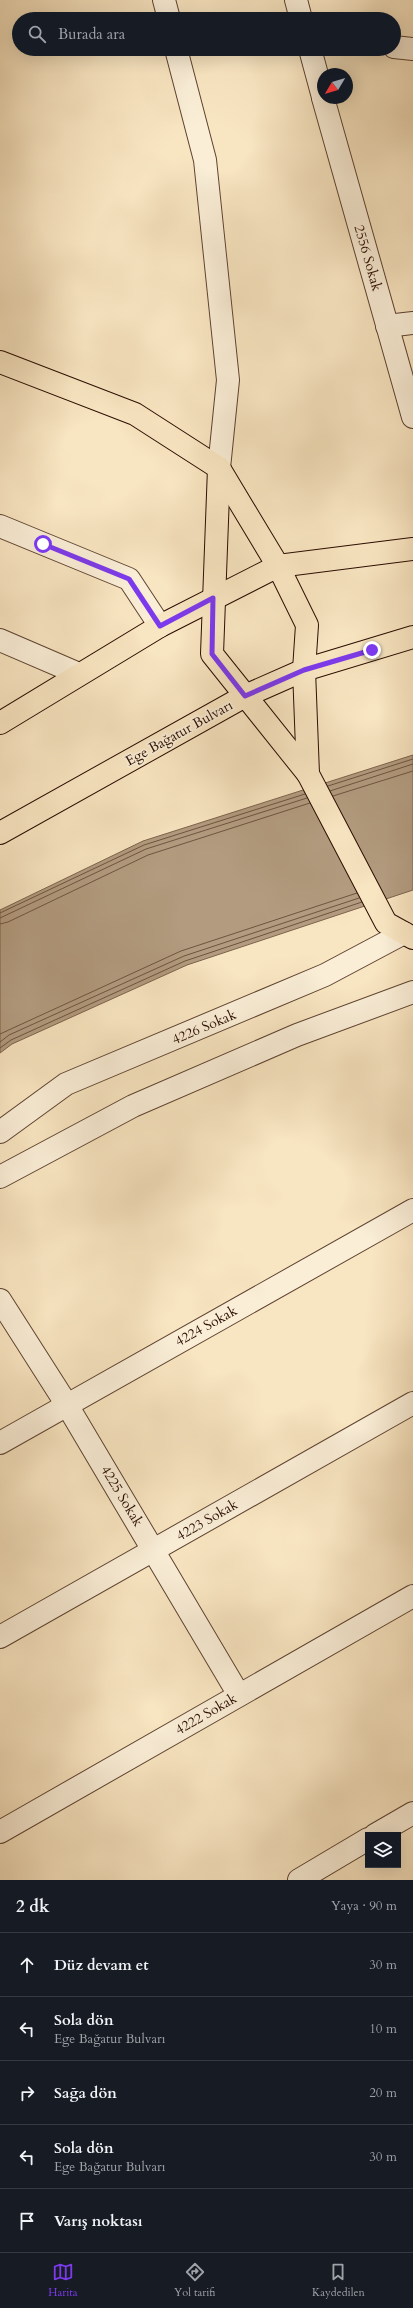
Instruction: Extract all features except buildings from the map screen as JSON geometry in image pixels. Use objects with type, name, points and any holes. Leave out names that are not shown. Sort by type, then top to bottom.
[{"type":"main road","points":[[0,362],[135,414],[219,468],[278,566],[307,625],[304,670],[308,774]]},
{"type":"main road","points":[[219,468],[212,654],[308,774],[386,923],[410,934]]},
{"type":"main road","points":[[0,724],[79,674],[160,626],[278,566],[413,550]]},
{"type":"main road","name":"Ege Bağatur Bulvarı","points":[[0,833],[245,696],[304,670],[413,637]]},
{"type":"street","points":[[164,0],[167,12]]},
{"type":"street","points":[[296,0],[299,12]]},
{"type":"street","points":[[401,48],[413,49]]},
{"type":"street","points":[[178,56],[205,160],[228,372],[219,468]]},
{"type":"street","name":"2556 Sokak","points":[[312,56],[317,75]]},
{"type":"street","name":"2556 Sokak","points":[[325,104],[413,417]]},
{"type":"street","points":[[387,326],[413,323]]},
{"type":"street","points":[[0,526],[129,579],[160,626]]},
{"type":"street","points":[[0,640],[79,674]]},
{"type":"street","name":"4226 Sokak","points":[[0,1132],[66,1084],[325,975],[410,934]]},
{"type":"street","points":[[0,1177],[133,1106],[297,1035],[413,992]]},
{"type":"street","name":"4224 Sokak","points":[[0,1443],[413,1210]]},
{"type":"street","name":"4225 Sokak","points":[[0,1300],[67,1405],[239,1695]]},
{"type":"street","name":"4223 Sokak","points":[[0,1637],[413,1403]]},
{"type":"street","name":"4222 Sokak","points":[[0,1832],[413,1596]]},
{"type":"street","points":[[380,1832],[413,1813]]},
{"type":"street","points":[[299,1880],[365,1841]]},
{"type":"water","points":[[413,755],[413,890],[187,965],[12,1044],[0,1053],[0,910],[143,841]]},
{"type":"route","points":[[43,544],[129,579],[160,626],[213,598],[212,654],[245,696],[304,670],[372,650]]}]
